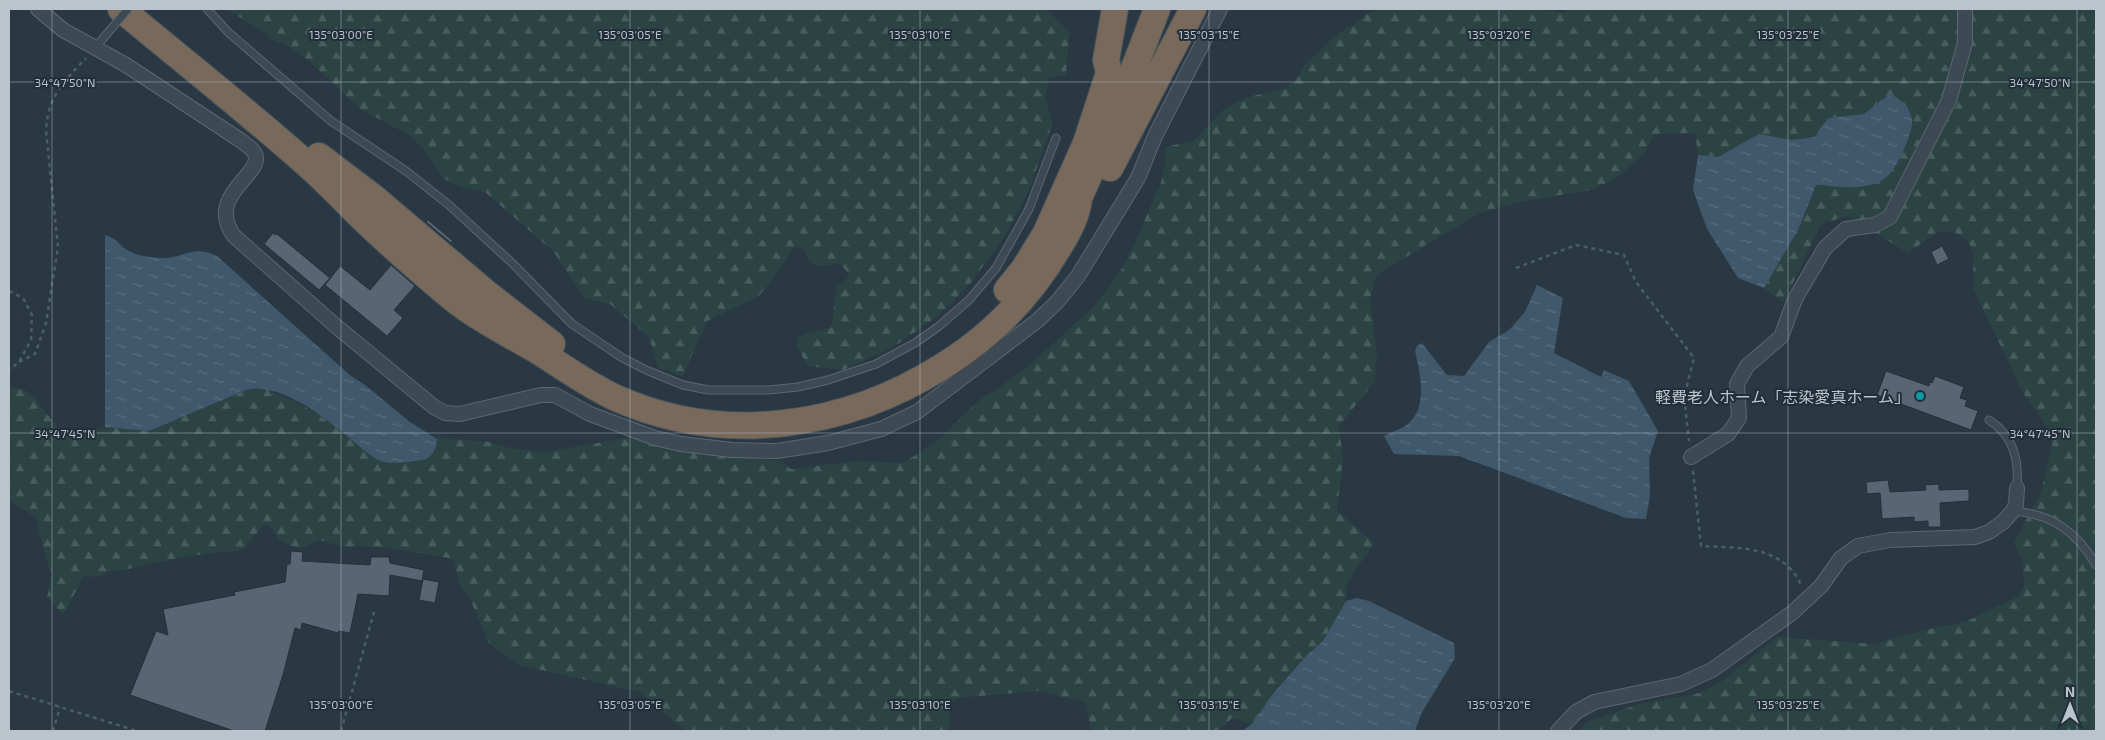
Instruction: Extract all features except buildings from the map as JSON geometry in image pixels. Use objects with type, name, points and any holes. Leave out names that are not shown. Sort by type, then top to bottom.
[{"type":"highway","points":[[121,9],[303,160],[397,250],[469,311],[611,396],[651,410],[692,420],[731,424],[767,424],[816,419],[858,408],[914,384],[957,357],[1001,322],[1045,271],[1078,213],[1090,203],[1193,9]]},
{"type":"highway","points":[[142,9],[312,151],[373,197],[485,292],[545,339],[588,367],[629,387],[677,403],[723,410],[784,409],[814,405],[850,395],[889,381],[914,368],[942,351],[968,330],[1007,290],[1046,233],[1078,162],[1109,73],[1123,56],[1142,9]]},
{"type":"highway","points":[[1109,73],[1106,60],[1115,9]]},
{"type":"highway","points":[[1078,213],[1079,198],[1116,113],[1157,9]]},
{"type":"street","points":[[38,9],[63,30],[97,45],[240,140],[250,149],[255,155],[255,162],[236,189],[226,208],[228,223],[234,236],[330,321],[434,407],[445,412],[460,414],[540,395],[553,394],[607,421],[667,441],[732,450],[777,451],[866,434],[917,412],[1022,333],[1057,302],[1078,276],[1127,198],[1146,161],[1155,136],[1220,9]]},
{"type":"street","points":[[1691,458],[1728,434],[1739,418],[1737,384],[1747,366],[1781,337],[1795,299],[1825,248],[1846,229],[1875,225],[1890,217],[1949,100],[1965,43],[1966,9]]},
{"type":"street","points":[[1558,731],[1576,712],[1594,702],[1681,684],[1712,670],[1792,613],[1821,586],[1841,558],[1858,546],[1890,540],[1975,537],[1989,532],[2003,522],[2013,510],[2016,504],[2017,488]]},
{"type":"lane","points":[[97,45],[128,9]]},
{"type":"lane","points":[[207,9],[228,32],[331,120],[406,170],[449,205],[511,262],[572,324],[620,357],[646,370],[683,385],[708,390],[769,390],[798,387],[828,380],[876,364],[910,346],[938,327],[969,300],[996,268],[1028,209],[1056,138]]},
{"type":"lane","points":[[1989,420],[2004,430],[2013,447],[2017,468],[2017,488]]},
{"type":"lane","points":[[2013,510],[2045,518],[2062,526],[2077,538],[2096,565]]},
{"type":"path","points":[[9,370],[19,362],[36,354],[46,323],[58,247],[46,131],[48,114],[54,96],[61,84],[97,45]]},
{"type":"path","points":[[1516,268],[1576,245],[1624,255],[1636,282],[1694,358],[1684,397],[1701,546],[1756,550],[1772,556],[1791,568],[1806,600]]},
{"type":"path","points":[[9,291],[23,298],[32,315],[31,340],[19,362]]},
{"type":"path","points":[[341,731],[374,612]]},
{"type":"path","points":[[9,691],[137,731]]},
{"type":"path","points":[[53,731],[60,707]]},
{"type":"green space","points":[[226,9],[1046,9],[1069,32],[1069,35],[1066,76],[1049,77],[1045,98],[1052,125],[1029,190],[1004,238],[969,285],[939,315],[899,343],[843,370],[808,366],[797,347],[799,336],[832,327],[836,288],[850,275],[840,264],[820,266],[810,263],[803,248],[794,247],[783,265],[759,296],[707,321],[683,376],[658,368],[649,337],[610,304],[584,298],[553,251],[485,192],[460,187],[443,178],[423,148],[409,135],[360,109],[308,60],[285,44],[271,39],[268,34]]},
{"type":"green space","points":[[1383,9],[1541,9],[1563,13],[1570,9],[2096,9],[2096,731],[1579,731],[1585,723],[1639,704],[1700,693],[1721,682],[1777,637],[1875,644],[1920,631],[1965,622],[2017,597],[2024,588],[2023,564],[2014,542],[2041,493],[2052,446],[2050,431],[2023,393],[1974,290],[1973,254],[1969,243],[1960,235],[1949,231],[1937,233],[1908,253],[1848,216],[1821,224],[1784,302],[1764,288],[1798,230],[1816,185],[1865,188],[1890,94],[1864,114],[1828,118],[1816,137],[1792,140],[1759,134],[1718,157],[1698,155],[1695,133],[1654,134],[1644,154],[1614,180],[1590,190],[1519,202],[1480,213],[1376,275],[1370,299],[1377,357],[1375,381],[1339,426],[1343,458],[1337,511],[1374,543],[1347,583],[1346,601],[1323,641],[1305,657],[1272,695],[1252,724],[1232,718],[1219,731],[1091,731],[1086,703],[1039,691],[956,698],[949,707],[949,731],[685,731],[640,692],[519,665],[489,643],[470,599],[459,584],[454,559],[367,546],[348,547],[318,540],[302,548],[292,546],[278,539],[272,528],[265,524],[244,548],[238,551],[210,553],[110,571],[99,577],[84,576],[63,615],[47,597],[52,575],[36,517],[9,500],[9,388],[15,387],[25,390],[35,399],[63,434],[73,436],[105,427],[149,431],[246,390],[266,389],[298,403],[321,416],[371,455],[427,459],[434,453],[437,439],[435,437],[489,442],[514,449],[545,452],[630,436],[732,455],[739,458],[779,460],[791,469],[857,461],[902,463],[933,445],[977,402],[1038,358],[1096,304],[1120,272],[1133,247],[1161,182],[1165,166],[1165,147],[1194,141],[1224,109],[1248,97],[1284,89],[1299,76],[1305,64],[1336,35],[1359,21],[1366,14]]},
{"type":"water","points":[[1890,94],[1904,104],[1912,119],[1907,142],[1893,170],[1883,180],[1867,186],[1816,185],[1798,230],[1764,288],[1738,278],[1707,229],[1693,190],[1698,155],[1718,157],[1759,134],[1792,140],[1815,137],[1828,118],[1864,114]]},
{"type":"water","points":[[105,235],[131,252],[143,256],[168,258],[201,251],[217,256],[351,376],[364,384],[410,422],[437,439],[433,452],[426,459],[418,461],[384,462],[375,458],[330,422],[302,404],[288,396],[259,389],[246,390],[149,431],[105,427]]},
{"type":"water","points":[[1537,285],[1563,298],[1554,353],[1601,377],[1604,370],[1629,381],[1658,431],[1649,458],[1650,496],[1646,519],[1626,518],[1459,456],[1394,454],[1384,436],[1409,423],[1419,407],[1421,389],[1415,351],[1417,346],[1422,343],[1447,375],[1464,376],[1489,342],[1509,330],[1525,312]]},
{"type":"water","points":[[1357,598],[1369,601],[1454,643],[1455,658],[1421,714],[1415,731],[1242,731],[1252,724],[1272,695],[1305,657],[1323,641],[1346,601]]},
{"type":"place","name":"軽費老人ホーム「志染愛真ホーム」","points":[[1920,396]]}]
